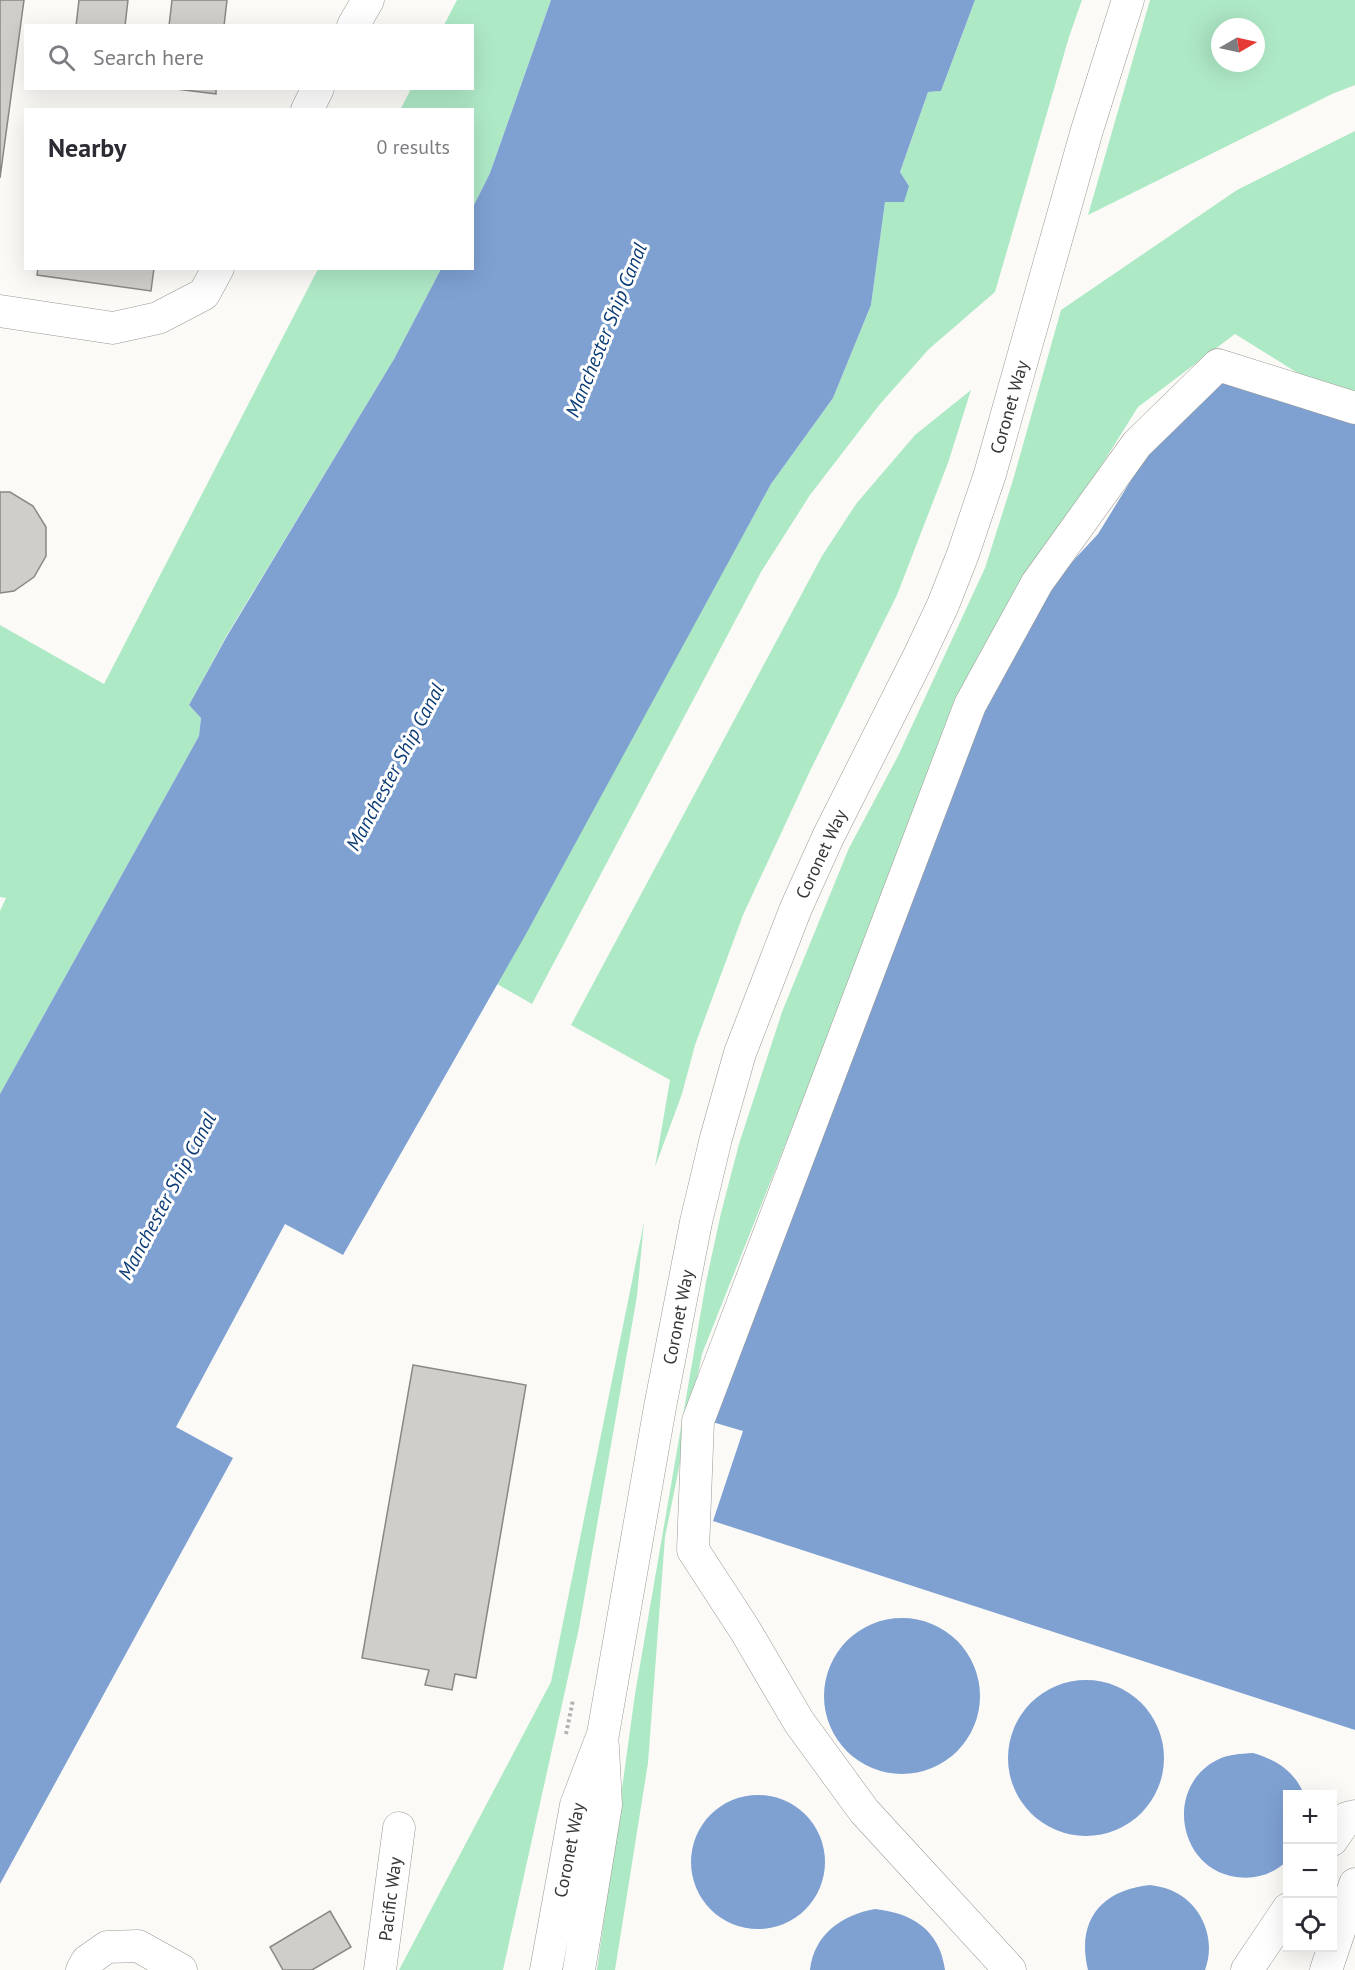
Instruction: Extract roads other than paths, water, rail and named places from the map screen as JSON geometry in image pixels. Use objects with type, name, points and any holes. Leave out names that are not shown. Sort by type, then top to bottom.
[{"type":"street","points":[[354,24],[368,0]]},
{"type":"street","name":"Coronet Way","points":[[546,1970],[576,1805],[603,1734],[662,1396],[696,1222],[716,1138],[740,1053],[796,908],[828,837],[943,605],[963,554],[990,474],[1088,130],[1128,0]]},
{"type":"street","points":[[308,108],[317,90]]},
{"type":"street","points":[[0,310],[113,328],[158,318],[204,294],[217,270]]},
{"type":"street","points":[[1010,1970],[864,1811],[799,1722],[745,1630],[693,1550],[698,1421],[970,705],[1037,583],[1137,444],[1218,364],[1355,408]]},
{"type":"street","name":"Coronet Way","points":[[579,1970],[606,1805],[603,1734]]},
{"type":"street","points":[[1337,1833],[1347,1818],[1355,1815]]},
{"type":"street","name":"Pacific Way","points":[[380,1970],[399,1828]]},
{"type":"street","points":[[1326,1970],[1355,1884]]},
{"type":"street","points":[[1247,1970],[1283,1915]]},
{"type":"street","points":[[82,1970],[87,1961],[107,1947],[138,1946],[182,1970]]},
{"type":"water","name":"Manchester Ship Canal","points":[[551,0],[975,0],[941,91],[928,92],[900,172],[909,186],[904,202],[885,202],[871,305],[833,398],[771,484],[526,934],[343,1255],[285,1224],[176,1427],[233,1458],[0,1884],[0,1094],[199,736],[201,718],[189,705],[227,636],[394,359],[440,270],[474,270],[474,205],[490,173]]},
{"type":"water","points":[[1221,374],[1355,417],[1355,1730],[713,1521],[743,1431],[709,1421],[983,712],[1045,591],[1098,534],[1149,451]]},
{"type":"water","points":[[902,1618],[917,1619],[932,1624],[946,1631],[957,1641],[967,1652],[974,1666],[979,1681],[979,1711],[974,1726],[967,1740],[957,1751],[946,1761],[932,1768],[917,1773],[902,1774],[887,1773],[872,1768],[858,1761],[847,1751],[837,1740],[830,1726],[825,1711],[824,1696],[825,1681],[830,1666],[837,1652],[847,1641],[858,1631],[872,1624],[887,1619]]},
{"type":"water","points":[[1086,1680],[1116,1686],[1141,1703],[1158,1728],[1164,1758],[1158,1788],[1141,1813],[1116,1830],[1086,1836],[1056,1830],[1031,1813],[1014,1788],[1008,1758],[1014,1728],[1031,1703],[1056,1686]]},
{"type":"water","points":[[1253,1753],[1270,1759],[1290,1773],[1302,1790],[1283,1790],[1283,1864],[1264,1875],[1250,1878],[1236,1877],[1216,1871],[1201,1859],[1191,1844],[1185,1826],[1184,1807],[1189,1789],[1200,1772],[1221,1758]]},
{"type":"water","points":[[758,1795],[784,1800],[806,1814],[820,1836],[825,1862],[820,1888],[806,1910],[784,1924],[758,1929],[732,1924],[710,1910],[696,1888],[691,1862],[696,1836],[710,1814],[732,1800]]},
{"type":"water","points":[[1150,1885],[1166,1888],[1180,1895],[1197,1911],[1207,1933],[1209,1946],[1205,1970],[1088,1970],[1085,1952],[1086,1937],[1089,1923],[1096,1911],[1118,1894]]},
{"type":"water","points":[[875,1909],[901,1915],[922,1926],[937,1944],[945,1970],[810,1970],[817,1946],[832,1928],[851,1916]]}]
